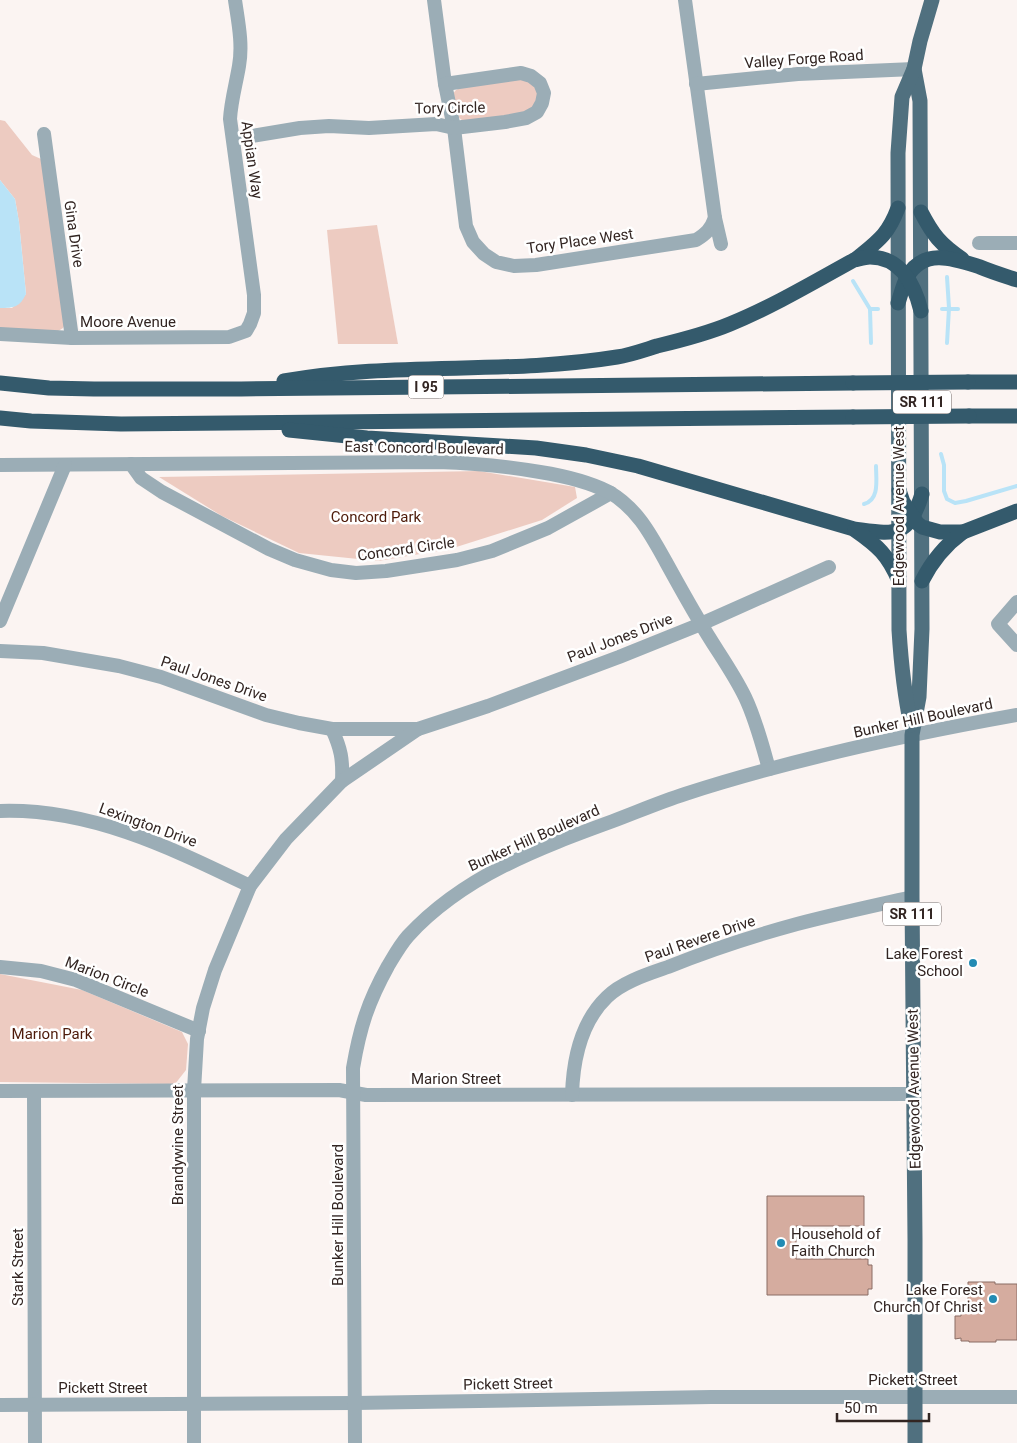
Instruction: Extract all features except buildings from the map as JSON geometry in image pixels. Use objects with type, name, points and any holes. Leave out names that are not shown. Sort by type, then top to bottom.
[{"type":"highway","points":[[242,389],[333,374],[554,365],[619,357],[731,324],[854,260],[887,232],[893,223],[898,208]]},
{"type":"highway","points":[[921,212],[934,236],[970,264]]},
{"type":"highway","points":[[854,260],[869,257],[880,258],[890,262],[903,272],[915,291],[921,311]]},
{"type":"highway","points":[[903,272],[931,258],[941,257],[970,264],[1017,280]]},
{"type":"highway","points":[[898,303],[903,272]]},
{"type":"highway","name":"I 95","points":[[0,383],[49,388],[242,389],[1017,382]]},
{"type":"highway","name":"I 95","points":[[0,418],[31,422],[121,424],[1017,416]]},
{"type":"highway","points":[[242,422],[292,431],[367,438],[536,448],[586,455],[638,466],[854,529],[887,533],[899,530],[907,524],[917,522]]},
{"type":"highway","points":[[899,490],[903,502],[917,522],[940,532],[963,532]]},
{"type":"highway","points":[[917,522],[922,494]]},
{"type":"highway","points":[[922,581],[929,567],[945,546],[963,532],[1017,510]]},
{"type":"highway","points":[[854,529],[868,538],[886,555],[899,581]]},
{"type":"main road","name":"Edgewood Avenue West","points":[[903,272],[898,208],[898,152],[902,97],[914,69],[932,0]]},
{"type":"main road","name":"Edgewood Avenue West","points":[[914,69],[920,101],[922,494]]},
{"type":"main road","name":"Edgewood Avenue West","points":[[898,303],[899,630],[901,665],[912,735]]},
{"type":"main road","name":"Edgewood Avenue West","points":[[915,1443],[912,735],[919,697],[922,581],[917,522]]},
{"type":"street","name":"Appian Way","points":[[235,0],[240,44],[240,64],[231,102],[230,119],[254,295],[254,314],[250,324]]},
{"type":"street","name":"Tory Place West","points":[[434,0],[454,128],[466,226],[473,242],[484,254],[496,262],[514,266],[536,265],[696,240],[705,235],[716,218]]},
{"type":"street","points":[[685,0],[721,244]]},
{"type":"street","name":"Valley Forge Road","points":[[696,84],[798,74],[914,69]]},
{"type":"street","name":"Tory Circle","points":[[233,139],[310,127],[368,128],[436,124],[454,128],[505,122],[526,118],[537,112],[542,103],[544,92],[540,83],[531,76],[521,73],[446,84]]},
{"type":"street","name":"Gina Drive","points":[[44,134],[72,338]]},
{"type":"street","points":[[979,244],[1017,243]]},
{"type":"street","name":"Moore Avenue","points":[[0,334],[72,338],[229,338],[246,331],[250,324]]},
{"type":"street","name":"East Concord Boulevard","points":[[0,465],[476,463],[570,477],[589,483],[611,493],[630,507],[646,527],[745,698],[757,727],[769,769]]},
{"type":"street","name":"Concord Circle","points":[[131,464],[141,478],[162,492],[269,549],[295,560],[331,570],[356,573],[386,571],[456,560],[492,551],[548,528],[611,493]]},
{"type":"street","points":[[0,621],[65,465]]},
{"type":"street","name":"Paul Jones Drive","points":[[267,863],[286,838],[342,781],[418,729],[488,706],[609,661],[701,624],[829,567]]},
{"type":"street","points":[[1017,602],[998,624],[1017,645]]},
{"type":"street","name":"Paul Jones Drive","points":[[0,651],[43,653],[119,666],[161,677],[266,715],[299,723],[332,729],[418,729]]},
{"type":"street","name":"Bunker Hill Boulevard","points":[[355,1443],[353,1068],[359,1035],[377,985],[407,937],[439,907],[468,885],[490,872],[568,837],[684,794],[769,769],[912,735],[1017,715]]},
{"type":"street","points":[[332,729],[339,745],[343,762],[342,781]]},
{"type":"street","name":"Lexington Drive","points":[[0,811],[54,814],[99,823],[132,833],[189,856],[250,886]]},
{"type":"street","name":"Brandywine Street","points":[[194,1443],[194,1090],[197,1039],[203,1008],[215,970],[250,886],[267,863]]},
{"type":"street","name":"Paul Revere Drive","points":[[572,1094],[573,1072],[577,1052],[594,1012],[608,996],[633,980],[696,956],[797,924],[912,897]]},
{"type":"street","name":"Marion Circle","points":[[0,967],[41,970],[76,980],[199,1031]]},
{"type":"street","name":"Marion Street","points":[[0,1091],[339,1090],[366,1095],[914,1094]]},
{"type":"street","name":"Stark Street","points":[[34,1091],[35,1443]]},
{"type":"street","name":"Pickett Street","points":[[0,1405],[355,1403],[711,1397],[1017,1397]]},
{"type":"green space","points":[[515,78],[531,82],[535,87],[539,96],[533,108],[522,114],[466,122],[457,114],[452,95],[456,90],[464,86]]},
{"type":"green space","points":[[0,120],[5,121],[32,155],[41,159],[66,322],[63,328],[55,333],[0,329],[0,308],[12,308],[26,294],[15,199],[0,180]]},
{"type":"green space","points":[[377,225],[398,344],[338,344],[327,230]]},
{"type":"green space","name":"Concord Park","points":[[479,471],[575,487],[577,498],[542,520],[450,549],[378,561],[299,553],[222,516],[159,477]]},
{"type":"green space","name":"Marion Park","points":[[0,974],[82,990],[182,1032],[188,1044],[186,1070],[175,1084],[0,1082]]},
{"type":"water","points":[[0,180],[15,199],[26,294],[19,304],[5,308],[0,308]]},
{"type":"waterway","points":[[947,277],[949,308],[947,343]]},
{"type":"waterway","points":[[853,281],[870,309],[871,343]]},
{"type":"waterway","points":[[870,309],[878,309]]},
{"type":"waterway","points":[[942,309],[958,309]]},
{"type":"waterway","points":[[941,454],[944,465],[944,491],[947,499],[955,503],[1017,486]]},
{"type":"waterway","points":[[864,504],[869,502],[875,494],[876,466]]},
{"type":"place","name":"Lake Forest School","points":[[973,963]]},
{"type":"place","name":"Household of Faith Church","points":[[781,1243]]},
{"type":"place","name":"Lake Forest Church Of Christ","points":[[993,1299]]}]
